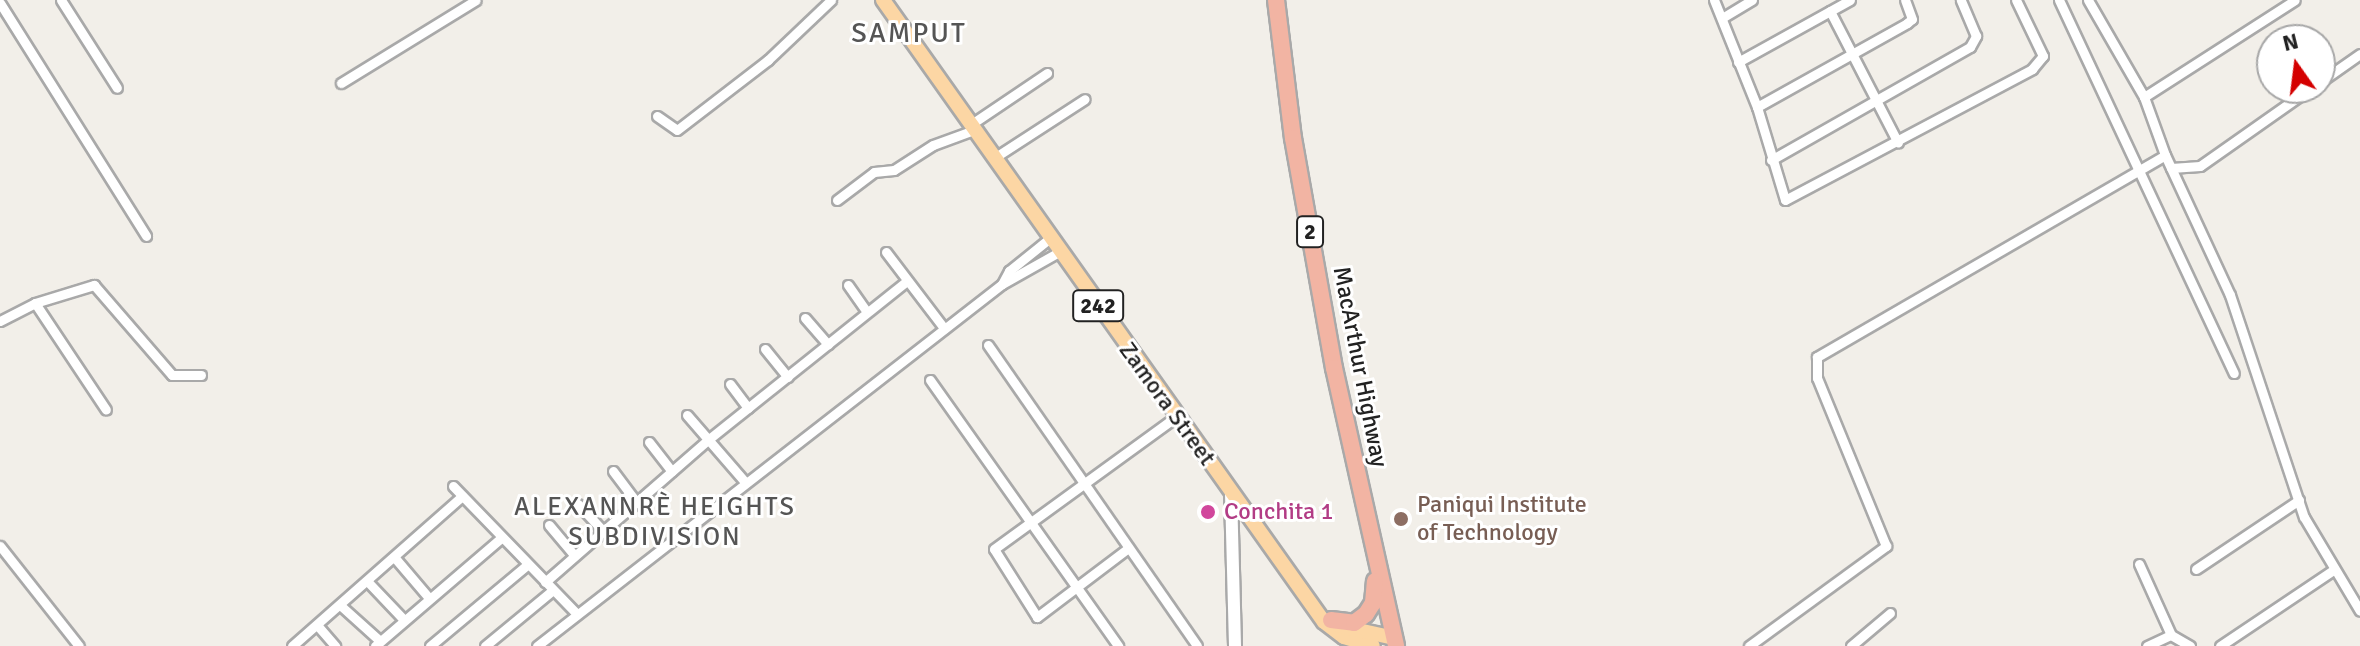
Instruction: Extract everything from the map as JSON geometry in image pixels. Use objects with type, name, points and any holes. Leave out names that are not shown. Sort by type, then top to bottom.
[{"type":"highway","name":"MacArthur Highway","points":[[1276,0],[1305,206],[1395,642]]},
{"type":"highway","points":[[1330,624],[1354,623],[1370,609],[1374,551]]},
{"type":"main road","name":"Zamora Street","points":[[883,0],[1176,417],[1317,609],[1330,624],[1373,646]]},
{"type":"main road","name":"Zamora Street","points":[[1330,624],[1395,642]]},
{"type":"street","points":[[61,0],[117,88]]},
{"type":"street","points":[[341,83],[476,0]]},
{"type":"street","points":[[657,116],[670,130],[677,130],[768,60],[831,0]]},
{"type":"street","points":[[1714,0],[1757,107],[1780,196],[1792,199],[2039,63],[2043,56],[2016,0]]},
{"type":"street","points":[[1722,18],[1752,0]]},
{"type":"street","points":[[1738,62],[1850,0]]},
{"type":"street","points":[[1757,107],[1912,19],[1905,0]]},
{"type":"street","points":[[1771,160],[1975,41],[1961,0]]},
{"type":"street","points":[[2059,0],[2234,373]]},
{"type":"street","points":[[2088,0],[2144,97],[2165,155],[2230,295],[2299,500],[2333,570],[2360,611]]},
{"type":"street","points":[[2144,97],[2295,0]]},
{"type":"street","points":[[0,3],[146,236]]},
{"type":"street","points":[[1830,11],[1898,143]]},
{"type":"street","points":[[2336,71],[2360,54]]},
{"type":"street","points":[[837,200],[874,172],[894,170],[933,145],[972,128],[1047,73]]},
{"type":"street","points":[[994,158],[1085,99]]},
{"type":"street","points":[[2171,168],[2200,166],[2288,104]]},
{"type":"street","points":[[1749,646],[1886,546],[1817,378],[1817,357],[2165,155]]},
{"type":"street","points":[[537,646],[552,642],[577,614],[1002,284],[1050,238]]},
{"type":"street","points":[[1034,251],[1043,262]]},
{"type":"street","points":[[886,252],[944,328]]},
{"type":"street","points":[[1002,284],[1059,252]]},
{"type":"street","points":[[545,582],[709,439],[907,281]]},
{"type":"street","points":[[0,321],[35,303],[94,285],[172,375],[201,375]]},
{"type":"street","points":[[848,285],[867,312]]},
{"type":"street","points":[[35,303],[106,410]]},
{"type":"street","points":[[805,318],[828,344]]},
{"type":"street","points":[[988,345],[1197,646]]},
{"type":"street","points":[[765,349],[788,377]]},
{"type":"street","points":[[930,380],[1118,646]]},
{"type":"street","points":[[730,384],[748,408]]},
{"type":"street","points":[[687,415],[745,482]]},
{"type":"street","points":[[1127,549],[1044,615],[1034,615],[994,549],[1176,417]]},
{"type":"street","points":[[649,442],[672,471]]},
{"type":"street","points":[[613,471],[636,501]]},
{"type":"street","points":[[453,486],[577,614]]},
{"type":"street","points":[[1231,493],[1235,646]]},
{"type":"street","points":[[292,646],[462,496]]},
{"type":"street","points":[[2196,569],[2299,500]]},
{"type":"street","points":[[578,504],[602,530]]},
{"type":"street","points":[[549,525],[574,555]]},
{"type":"street","points":[[340,605],[378,644],[501,538]]},
{"type":"street","points":[[0,546],[79,646]]},
{"type":"street","points":[[395,558],[429,598]]},
{"type":"street","points":[[2139,564],[2171,635],[2190,646]]},
{"type":"street","points":[[430,646],[527,565]]},
{"type":"street","points":[[2220,646],[2333,570]]},
{"type":"street","points":[[368,582],[404,620]]},
{"type":"street","points":[[485,646],[553,590]]},
{"type":"street","points":[[1851,646],[1890,613]]},
{"type":"street","points":[[317,625],[335,646]]},
{"type":"street","points":[[2147,646],[2171,635]]},
{"type":"place","name":"Conchita 1","points":[[1208,512]]},
{"type":"place","name":"Paniqui Institute of Technology","points":[[1401,519]]},
{"type":"district","name":"SAMPUT","points":[[909,33]]},
{"type":"district","name":"ALEXANNRÈ HEIGHTS SUBDIVISION","points":[[655,523]]}]
